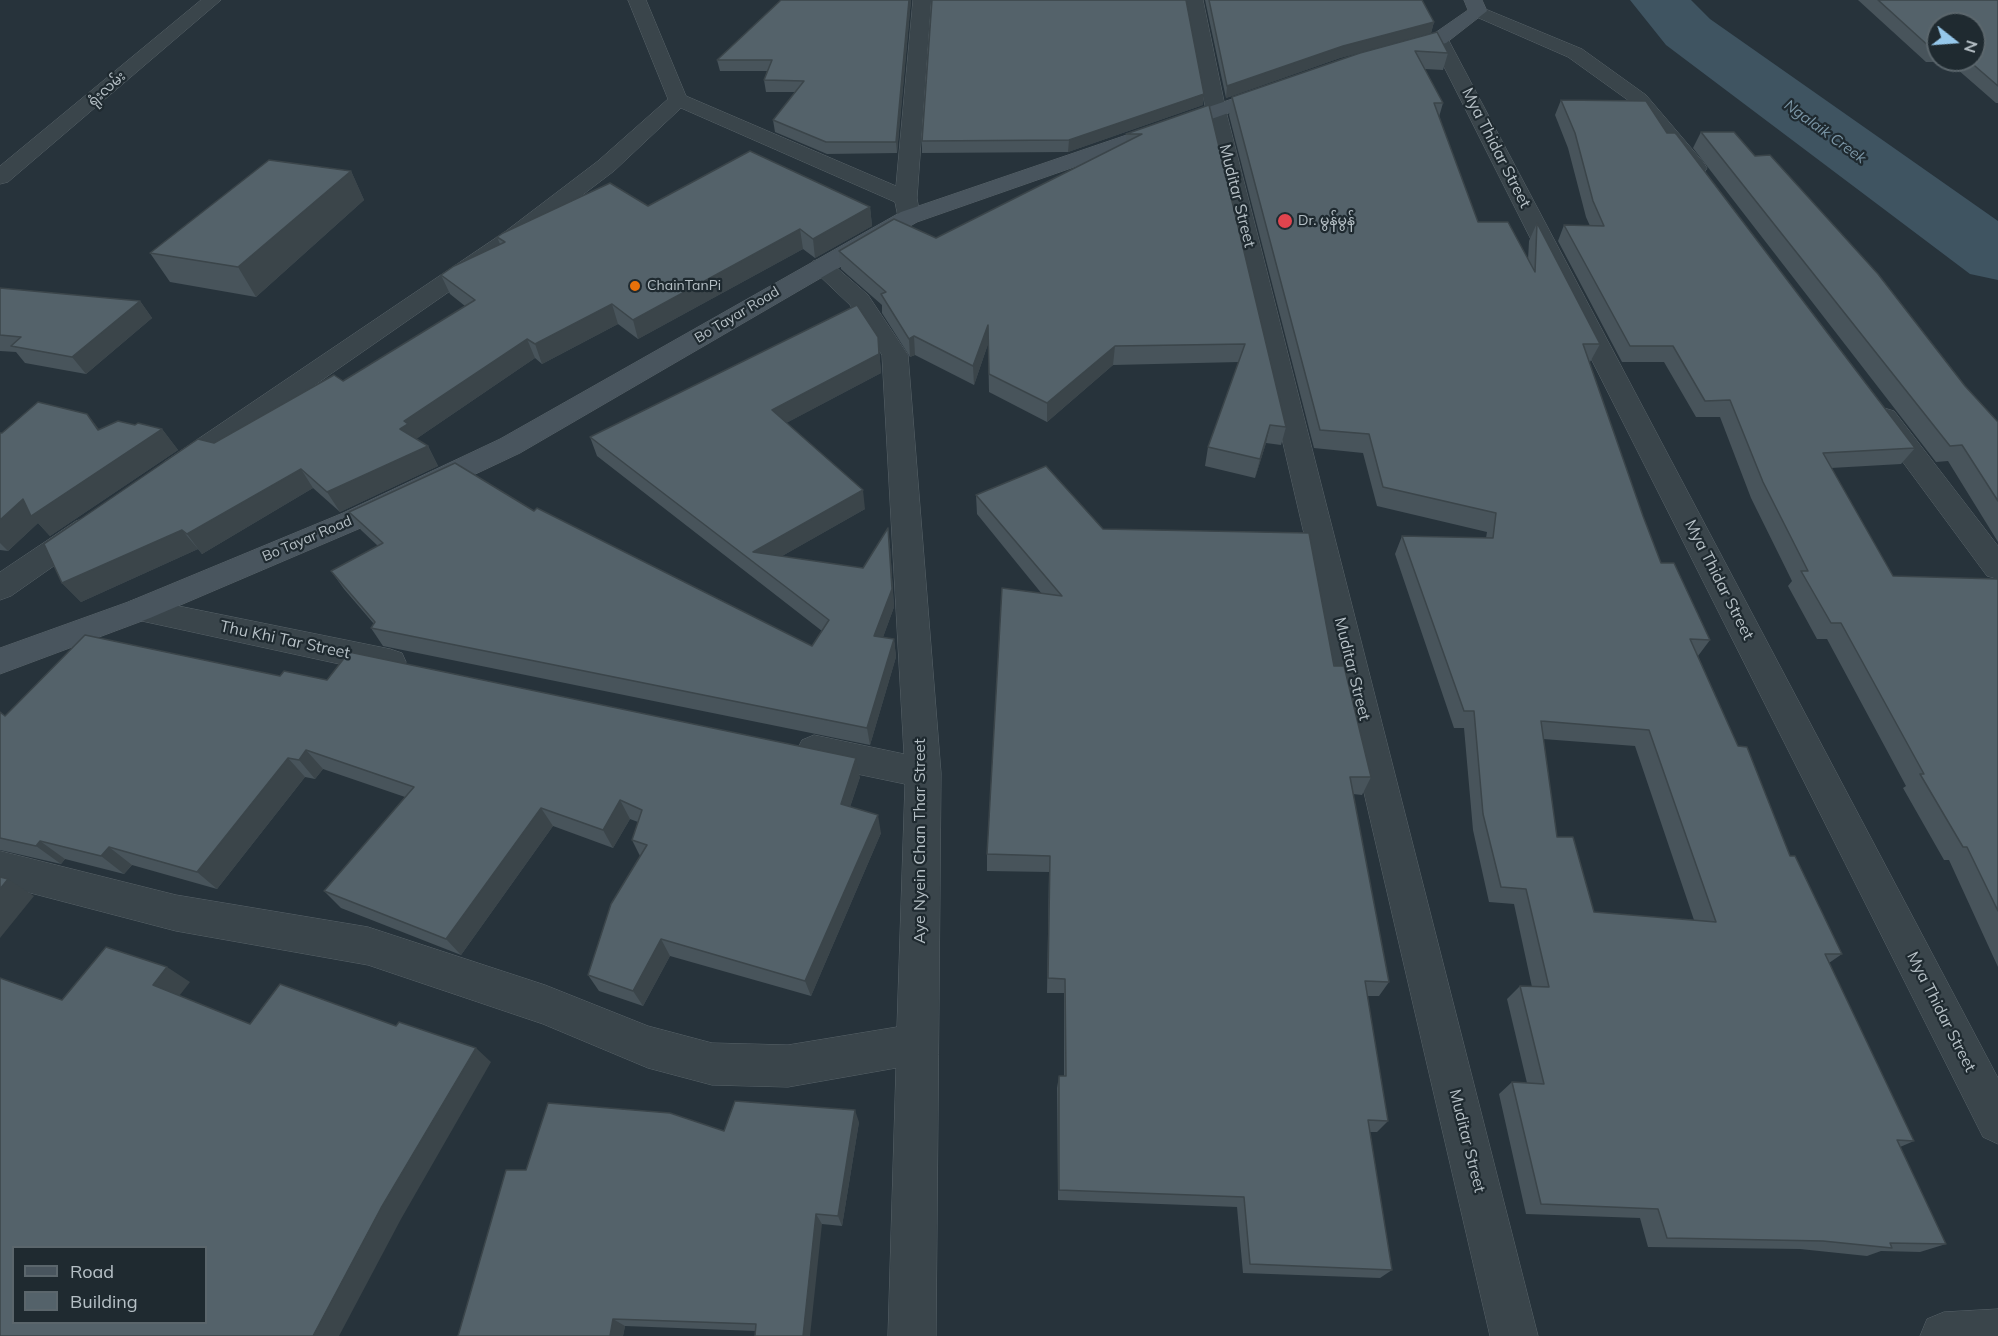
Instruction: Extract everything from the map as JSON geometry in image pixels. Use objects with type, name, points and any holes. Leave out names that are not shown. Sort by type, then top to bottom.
[{"type":"main road","points":[[1371,57],[1439,39],[1475,5]]},
{"type":"main road","name":"Bo Tayar Road","points":[[0,661],[139,610],[353,520],[510,446],[821,266],[908,208],[1216,111],[1293,83]]},
{"type":"street","name":"ရုံးလမ်း","points":[[0,177],[212,0]]},
{"type":"street","points":[[637,0],[678,100],[908,208],[922,0]]},
{"type":"street","name":"Muditar Street","points":[[1194,0],[1216,111],[1515,1336]]},
{"type":"street","points":[[1475,5],[1575,53],[1639,99],[1707,183]]},
{"type":"street","name":"Mya Thidar Street","points":[[1439,39],[1998,1122]]},
{"type":"street","points":[[158,480],[514,236],[606,166],[678,100]]},
{"type":"street","name":"Aye Nyein Chan Thar Street","points":[[821,266],[859,300],[895,356],[923,773],[912,1336]]},
{"type":"street","points":[[1869,397],[1998,568]]},
{"type":"street","points":[[0,588],[109,513]]},
{"type":"street","name":"Thu Khi Tar Street","points":[[139,610],[420,669]]},
{"type":"street","points":[[783,744],[923,773]]},
{"type":"street","points":[[0,868],[176,913],[368,946],[545,1005],[648,1047],[712,1064],[788,1066],[918,1044]]},
{"type":"street","points":[[1944,1336],[1998,1333]]},
{"type":"building","points":[[781,0],[909,0],[896,142],[826,142],[773,120],[804,81],[764,80],[772,60],[717,60]]},
{"type":"building","points":[[932,0],[1186,0],[1204,94],[1069,140],[922,141]]},
{"type":"building","points":[[1209,0],[1422,0],[1434,22],[1343,46],[1227,86]]},
{"type":"building","points":[[1878,0],[1998,0],[1998,86],[1982,72],[1986,72],[1986,12],[1926,12],[1926,44]]},
{"type":"building","points":[[1437,32],[1448,53],[1415,51],[1443,103],[1434,103],[1478,222],[1508,222],[1535,272],[1537,223],[1600,344],[1583,344],[1643,516],[1661,563],[1674,563],[1710,640],[1690,639],[1738,746],[1747,747],[1790,856],[1795,856],[1842,954],[1825,954],[1914,1141],[1897,1140],[1946,1244],[1890,1243],[1892,1248],[1823,1241],[1667,1238],[1658,1209],[1541,1204],[1512,1082],[1544,1084],[1520,986],[1549,987],[1526,889],[1501,887],[1483,814],[1474,711],[1464,711],[1402,536],[1493,538],[1496,513],[1383,487],[1369,434],[1320,430],[1232,97],[1360,53]],"holes":[[[1541,721],[1649,730],[1716,922],[1594,912],[1573,837],[1557,837]]]},
{"type":"building","points":[[1561,100],[1646,101],[1667,133],[1677,135],[1915,448],[1823,453],[1893,576],[1998,579],[1998,911],[1967,847],[1963,847],[1920,774],[1924,774],[1841,623],[1831,623],[1801,571],[1808,571],[1763,482],[1730,400],[1705,401],[1673,346],[1630,346],[1564,225],[1604,226],[1593,201],[1575,133]]},
{"type":"building","points":[[1209,105],[1286,427],[1270,425],[1260,459],[1208,447],[1245,344],[1115,346],[1047,403],[989,374],[988,325],[973,366],[914,336],[909,339],[881,294],[886,292],[839,251],[894,219],[936,238],[1142,134],[1126,134]]},
{"type":"building","points":[[1701,132],[1734,132],[1755,156],[1770,155],[1878,274],[1965,386],[1998,422],[1998,501],[1962,445],[1950,446]]},
{"type":"building","points":[[750,151],[870,207],[813,239],[800,229],[633,320],[612,304],[535,344],[527,339],[404,421],[408,424],[400,429],[428,446],[327,492],[301,469],[187,534],[182,530],[62,583],[44,544],[198,439],[214,443],[334,375],[343,381],[475,300],[441,275],[454,266],[505,242],[497,237],[503,233],[610,183],[648,206]]},
{"type":"building","points":[[269,160],[351,171],[238,267],[150,253]]},
{"type":"building","points":[[0,288],[140,301],[72,357],[11,346],[21,337],[0,335]]},
{"type":"building","points":[[857,305],[878,337],[879,354],[772,410],[863,490],[753,552],[863,568],[888,528],[892,589],[874,636],[894,639],[867,728],[371,628],[375,622],[331,571],[383,543],[349,512],[455,463],[534,511],[537,508],[812,646],[829,620],[590,437]]},
{"type":"building","points":[[38,402],[87,414],[98,430],[118,421],[162,429],[31,516],[23,499],[0,520],[0,433]]},
{"type":"building","points":[[1046,466],[1103,529],[1309,533],[1334,666],[1344,666],[1371,777],[1350,777],[1389,982],[1365,981],[1388,1121],[1368,1120],[1392,1270],[1250,1264],[1244,1197],[1059,1190],[1059,1076],[1066,1076],[1065,979],[1048,978],[1050,856],[987,854],[1002,588],[1062,596],[976,495]]},
{"type":"building","points":[[85,635],[280,676],[284,671],[327,680],[349,652],[856,758],[841,804],[878,815],[805,981],[661,939],[633,991],[588,975],[611,904],[647,845],[632,840],[642,810],[620,800],[603,830],[541,808],[446,939],[324,891],[414,787],[306,750],[299,760],[288,758],[197,872],[109,847],[101,856],[40,841],[36,846],[0,838],[0,712],[5,716]]},
{"type":"building","points":[[0,877],[8,879],[0,889]]},
{"type":"building","points":[[106,947],[167,967],[153,985],[250,1024],[280,984],[396,1026],[399,1022],[476,1048],[381,1208],[313,1336],[0,1336],[0,978],[62,1000]]},
{"type":"building","points":[[735,1101],[855,1110],[838,1216],[816,1214],[803,1336],[755,1336],[756,1324],[613,1319],[610,1336],[458,1336],[506,1170],[526,1170],[548,1103],[670,1113],[724,1131]]},
{"type":"waterway","name":"Ngalaik Creek","points":[[1659,0],[1688,32],[1998,257]]},
{"type":"place","name":"Dr. မွန်မွန်","points":[[1285,221]]},
{"type":"place","name":"ChainTanPi","points":[[635,286]]}]
